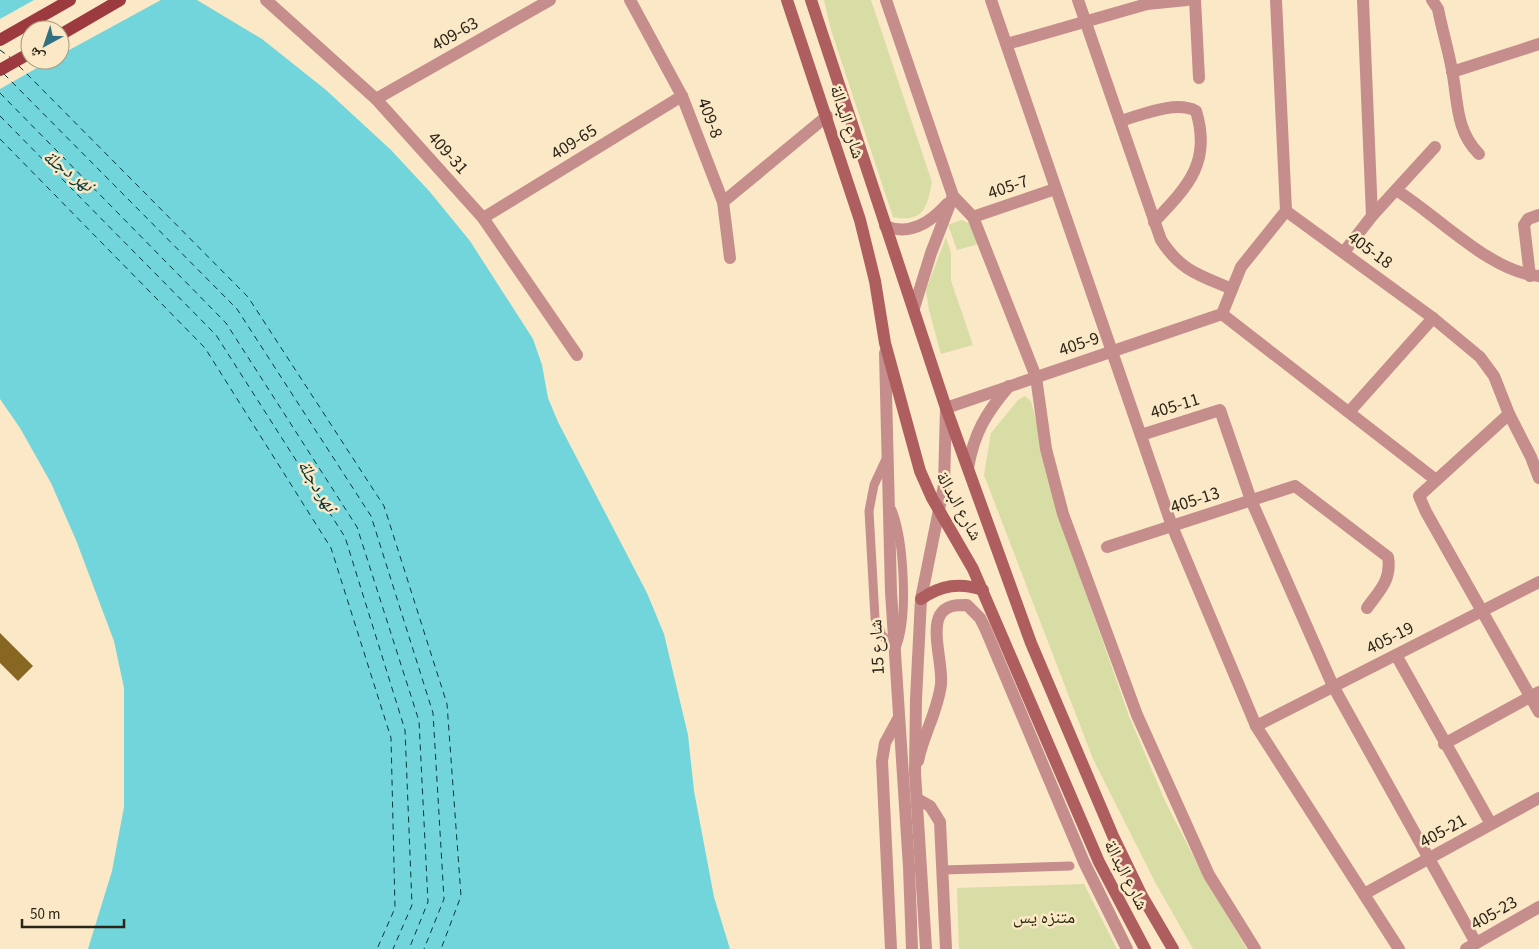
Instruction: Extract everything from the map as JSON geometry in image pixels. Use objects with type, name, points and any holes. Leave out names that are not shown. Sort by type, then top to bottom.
[{"type":"main road","points":[[0,40],[70,0]]},
{"type":"main road","points":[[70,29],[120,0]]},
{"type":"main road","name":"شارع البدالة","points":[[787,0],[827,116],[868,250],[885,343],[920,471],[983,590],[1090,844],[1145,949]]},
{"type":"main road","name":"شارع البدالة","points":[[811,0],[946,408],[1055,704],[1127,866],[1173,949]]},
{"type":"main road","points":[[0,70],[20,59]]},
{"type":"main road","points":[[922,599],[930,593],[951,586],[967,586],[983,590]]},
{"type":"street","name":"409-31","points":[[266,0],[376,99],[484,218],[577,355]]},
{"type":"street","name":"409-63","points":[[376,99],[550,0]]},
{"type":"street","name":"409-8","points":[[630,0],[682,96],[723,202],[730,258]]},
{"type":"street","points":[[886,0],[953,196],[973,217],[1036,377],[1046,449],[1063,514],[1138,715],[1209,875],[1255,949]]},
{"type":"street","points":[[990,0],[1007,44],[1055,189],[1172,526],[1256,726],[1399,949]]},
{"type":"street","points":[[1078,0],[1154,222],[1172,257],[1187,270],[1232,289]]},
{"type":"street","points":[[1007,44],[1146,2],[1188,0]]},
{"type":"street","points":[[1195,0],[1199,78]]},
{"type":"street","points":[[1276,0],[1286,210],[1248,257],[1222,314],[1436,480]]},
{"type":"street","points":[[1363,0],[1372,216]]},
{"type":"street","points":[[1432,0],[1438,9],[1462,130],[1470,145],[1479,154]]},
{"type":"street","points":[[1452,72],[1539,44]]},
{"type":"street","name":"409-65","points":[[484,218],[682,96]]},
{"type":"street","points":[[1120,121],[1176,107],[1187,106],[1196,111],[1200,126],[1201,151],[1195,173],[1180,194],[1154,222]]},
{"type":"street","points":[[723,202],[827,116]]},
{"type":"street","points":[[1344,252],[1372,216],[1435,147]]},
{"type":"street","name":"405-7","points":[[973,217],[1055,189]]},
{"type":"street","points":[[1396,190],[1493,259],[1512,270],[1535,276],[1524,225],[1528,219],[1539,215]]},
{"type":"street","points":[[885,226],[897,230],[921,226],[938,214],[953,196]]},
{"type":"street","points":[[914,308],[931,253],[953,196]]},
{"type":"street","name":"405-18","points":[[1286,210],[1433,318],[1480,357],[1494,376],[1509,414],[1535,456],[1539,478]]},
{"type":"street","name":"405-9","points":[[946,408],[1222,314]]},
{"type":"street","points":[[1350,412],[1433,318]]},
{"type":"street","name":"شارع 15","points":[[885,343],[894,650],[909,867],[912,949]]},
{"type":"street","points":[[968,468],[972,443],[978,428],[1009,386]]},
{"type":"street","points":[[926,949],[919,800],[915,773],[916,718],[922,599],[940,510],[946,459],[946,408]]},
{"type":"street","name":"405-11","points":[[1140,435],[1220,410],[1250,500]]},
{"type":"street","points":[[1509,414],[1420,496],[1421,502],[1480,612],[1534,694],[1539,712]]},
{"type":"street","name":"405-13","points":[[1107,546],[1295,486],[1388,557],[1390,570],[1385,583],[1367,608]]},
{"type":"street","points":[[1250,500],[1333,686],[1428,859],[1471,946]]},
{"type":"street","name":"405-19","points":[[1256,726],[1539,582]]},
{"type":"street","points":[[915,773],[921,747],[934,713],[941,682],[938,620],[944,610],[950,606],[967,605],[980,618],[985,628],[1084,862],[1127,949]]},
{"type":"street","points":[[1396,655],[1444,744],[1491,824]]},
{"type":"street","points":[[1444,744],[1534,694]]},
{"type":"street","points":[[891,949],[883,752],[888,734],[898,719],[916,718]]},
{"type":"street","name":"405-21","points":[[1364,894],[1539,798]]},
{"type":"street","points":[[919,800],[930,806],[940,822],[944,870],[946,949]]},
{"type":"street","points":[[885,810],[904,808]]},
{"type":"street","points":[[909,867],[923,867]]},
{"type":"street","name":"405-23","points":[[1471,946],[1539,907]]},
{"type":"lane","points":[[888,454],[874,485],[869,511],[875,618],[882,635],[894,650]]},
{"type":"lane","points":[[944,870],[1070,866]]},
{"type":"green space","points":[[824,0],[871,0],[932,182],[928,199],[922,212],[911,218],[893,217],[831,30]]},
{"type":"green space","points":[[961,220],[971,224],[979,244],[957,250],[948,225]]},
{"type":"green space","points":[[946,237],[951,253],[951,281],[973,345],[941,354],[929,310],[926,290]]},
{"type":"green space","points":[[1025,396],[1031,401],[1064,531],[1129,716],[1165,801],[1205,879],[1247,949],[1193,949],[1155,882],[1093,759],[984,475],[991,433],[1018,400]]},
{"type":"green space","name":"متنزه يس","points":[[1084,884],[1117,949],[959,949],[957,888]]},
{"type":"water","name":"نهر دجلة","points":[[0,0],[197,0],[262,39],[326,90],[391,150],[430,192],[470,241],[533,339],[542,365],[548,398],[558,422],[647,593],[664,634],[688,735],[694,791],[714,897],[730,949],[88,949],[112,871],[124,807],[124,688],[114,641],[76,540],[51,483],[20,428],[0,399]]},
{"type":"pier","points":[[34,0],[161,0],[70,50],[70,20],[20,20],[20,70],[33,70],[0,89],[0,19]]},
{"type":"building","points":[[0,633],[33,666],[18,681],[0,663]]},
{"type":"ferry route","points":[[0,50],[11,58]]},
{"type":"ferry route","points":[[19,66],[248,297],[384,506],[447,704],[461,896],[441,949]]},
{"type":"ferry route","points":[[4,74],[237,309],[371,516],[433,713],[444,899],[424,949]]},
{"type":"ferry route","points":[[0,93],[226,323],[357,527],[419,721],[428,902],[409,949]]},
{"type":"ferry route","points":[[0,116],[216,335],[345,537],[405,730],[412,905],[393,949]]},
{"type":"ferry route","points":[[0,139],[205,348],[331,548],[391,738],[395,908],[377,949]]}]
